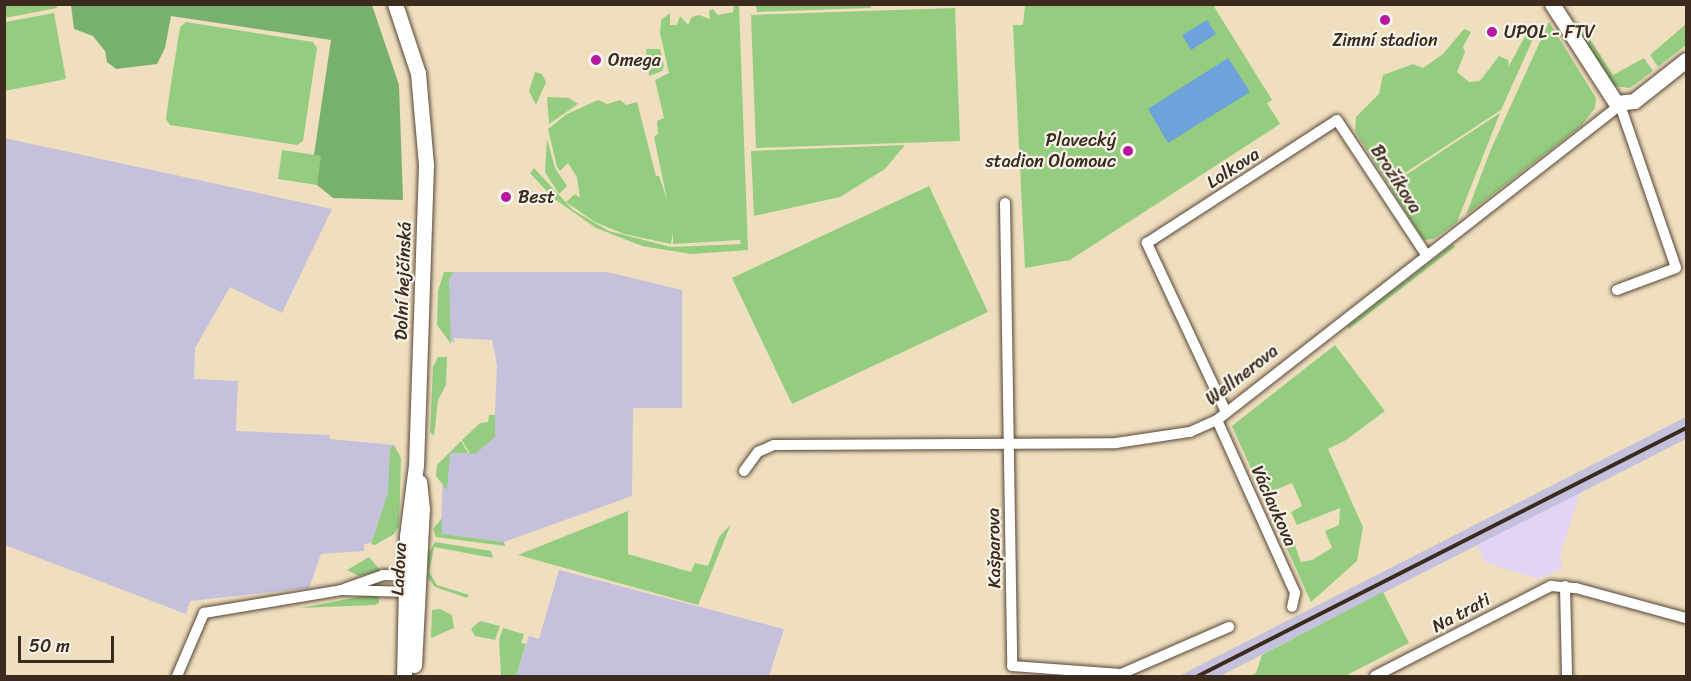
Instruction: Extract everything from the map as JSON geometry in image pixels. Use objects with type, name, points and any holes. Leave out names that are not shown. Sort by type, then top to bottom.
[{"type":"main road","name":"Dolní hejčínská","points":[[394,4],[418,73],[426,135],[416,465],[410,571]]},
{"type":"main road","points":[[1552,4],[1612,100],[1620,105]]},
{"type":"main road","name":"Wellnerova","points":[[1620,105],[1634,101],[1686,60]]},
{"type":"main road","name":"Ladova","points":[[410,571],[414,676]]},
{"type":"main road","name":"Ladova","points":[[404,676],[412,592]]},
{"type":"street","name":"Wellnerova","points":[[744,471],[758,452],[774,445],[1152,440],[1190,432],[1217,420],[1620,105]]},
{"type":"street","points":[[1617,290],[1676,268],[1620,105]]},
{"type":"street","name":"Brožíkova","points":[[1337,120],[1427,256]]},
{"type":"street","name":"Lolkova","points":[[1226,412],[1147,243],[1337,120]]},
{"type":"street","name":"Kašparova","points":[[1005,203],[1012,666],[1121,674],[1228,627]]},
{"type":"street","name":"Václavkova","points":[[1217,420],[1295,592],[1292,607]]},
{"type":"street","points":[[177,676],[204,613],[341,590],[373,577],[410,571]]},
{"type":"street","points":[[1568,676],[1565,586],[1686,618]]},
{"type":"street","name":"Na trati","points":[[1375,676],[1540,590],[1565,586]]},
{"type":"street","points":[[341,590],[412,592]]},
{"type":"shaded area","points":[[4,138],[332,209],[282,313],[230,287],[195,348],[194,379],[238,381],[236,431],[329,435],[330,439],[394,445],[391,486],[371,543],[364,544],[364,551],[321,554],[309,588],[190,601],[186,614],[5,545]]},
{"type":"shaded area","points":[[448,272],[607,272],[682,290],[682,408],[633,408],[632,496],[504,542],[441,534],[443,466],[450,452],[476,453],[494,435],[497,365],[492,340],[454,338],[454,343],[448,338]]},
{"type":"shaded area","points":[[1686,417],[1686,439],[1220,676],[1179,676]]},
{"type":"shaded area","points":[[1580,492],[1560,556],[1562,569],[1538,579],[1485,562],[1477,544]]},
{"type":"shaded area","points":[[559,570],[784,629],[769,676],[516,676],[529,636],[539,639]]},
{"type":"green space","points":[[5,4],[56,5],[57,8],[5,18]]},
{"type":"green space","points":[[71,5],[372,5],[399,85],[403,200],[333,198],[317,185],[321,156],[314,155],[331,40],[171,16],[165,48],[157,64],[116,69],[107,62],[105,51],[93,36],[74,29]]},
{"type":"green space","points":[[734,5],[739,5],[748,250],[691,254],[642,246],[596,228],[553,198],[530,173],[534,168],[573,210],[609,231],[671,247],[741,244],[740,240],[673,244],[673,232],[671,244],[624,234],[595,222],[566,202],[575,194],[580,198],[577,177],[568,163],[560,171],[557,167],[548,129],[567,114],[598,100],[607,104],[620,100],[626,105],[637,102],[656,176],[659,176],[667,199],[654,137],[658,134],[657,121],[664,118],[655,80],[669,73],[660,33],[661,20],[670,13],[670,25],[677,25],[680,16],[688,25],[692,17],[699,15],[710,19],[709,11],[713,9],[718,15],[733,12]]},
{"type":"green space","points":[[756,5],[871,5],[871,8],[757,12]]},
{"type":"green space","name":"Plavecký stadion Olomouc","points":[[1025,5],[1213,5],[1272,100],[1267,103],[1280,124],[1070,260],[1025,268],[1013,25],[1023,25]]},
{"type":"green space","points":[[955,8],[960,141],[756,148],[751,15]]},
{"type":"green space","points":[[54,13],[66,79],[5,91],[5,22]]},
{"type":"green space","points":[[186,22],[313,42],[317,48],[303,141],[297,145],[170,125],[166,119],[170,90],[180,27]]},
{"type":"green space","points":[[1549,22],[1596,98],[1595,108],[1581,126],[1466,215],[1491,149]]},
{"type":"green space","points":[[1579,22],[1613,75],[1644,58],[1653,71],[1630,88],[1613,86],[1574,25]]},
{"type":"green space","points":[[1532,23],[1537,30],[1501,110],[1388,184],[1355,131],[1356,117],[1379,94],[1383,75],[1413,64],[1423,68],[1443,54],[1464,29],[1471,32],[1463,47],[1465,52],[1457,72],[1469,82],[1480,81],[1499,56],[1508,60],[1509,66]]},
{"type":"green space","points":[[1686,24],[1686,45],[1658,67],[1650,55]]},
{"type":"green space","points":[[646,49],[660,49],[664,66],[662,71],[649,76]]},
{"type":"green space","points":[[535,72],[542,74],[546,82],[536,105],[529,91]]},
{"type":"green space","points":[[547,97],[569,98],[578,104],[549,124]]},
{"type":"green space","points":[[1500,113],[1457,222],[1434,239],[1424,240],[1389,186]]},
{"type":"green space","points":[[547,139],[555,168],[567,186],[559,194],[545,172]]},
{"type":"green space","points":[[905,145],[885,169],[840,197],[754,216],[751,151]]},
{"type":"green space","points":[[282,150],[322,156],[317,185],[278,179]]},
{"type":"green space","points":[[929,186],[988,312],[792,404],[732,278]]},
{"type":"green space","points":[[1453,244],[1455,247],[1349,329],[1347,326]]},
{"type":"green space","points":[[444,272],[454,272],[449,279],[451,344],[437,325],[438,291]]},
{"type":"green space","points":[[1335,345],[1385,411],[1346,440],[1328,449],[1363,527],[1357,561],[1311,602],[1280,533],[1289,529],[1301,562],[1312,560],[1332,548],[1325,531],[1339,525],[1340,508],[1297,525],[1291,512],[1302,506],[1292,483],[1263,495],[1232,426]]},
{"type":"green space","points":[[438,357],[447,357],[446,385],[438,400],[434,436],[430,432],[433,367]]},
{"type":"green space","points":[[489,415],[495,415],[495,437],[475,454],[470,454],[462,440],[480,423],[488,422]]},
{"type":"green space","points":[[461,441],[468,453],[450,453],[447,490],[436,476],[437,465]]},
{"type":"green space","points":[[394,445],[401,458],[399,526],[394,534],[375,545],[371,544],[388,493],[390,449]]},
{"type":"green space","points":[[628,511],[628,554],[691,572],[695,563],[708,566],[719,537],[731,524],[698,605],[518,555]]},
{"type":"green space","points":[[442,518],[442,534],[504,542],[505,546],[436,537],[433,529]]},
{"type":"green space","points":[[435,542],[491,551],[493,558],[434,547],[429,572],[437,585],[469,595],[467,598],[435,587],[428,578],[427,556]]},
{"type":"green space","points":[[369,557],[381,571],[359,576],[347,570]]},
{"type":"green space","points":[[1383,592],[1409,643],[1345,676],[1250,676],[1256,673],[1262,655]]},
{"type":"green space","points":[[379,593],[379,603],[375,605],[301,608]]},
{"type":"green space","points":[[440,609],[452,615],[454,628],[431,638],[432,610]]},
{"type":"green space","points":[[480,621],[500,626],[495,640],[475,636],[471,629]]},
{"type":"green space","points":[[503,628],[524,634],[521,643],[526,644],[516,676],[501,676],[499,640]]},
{"type":"water","points":[[1207,20],[1216,34],[1191,50],[1182,35]]},
{"type":"water","points":[[1228,58],[1250,92],[1168,143],[1148,109]]},
{"type":"railway","points":[[1198,676],[1686,428]]},
{"type":"place","name":"Zimní stadion","points":[[1385,20]]},
{"type":"place","name":"UPOL - FTV","points":[[1492,32]]},
{"type":"place","name":"Omega","points":[[596,60]]},
{"type":"place","name":"Plavecký stadion Olomouc","points":[[1128,151]]},
{"type":"place","name":"Best","points":[[506,197]]}]
